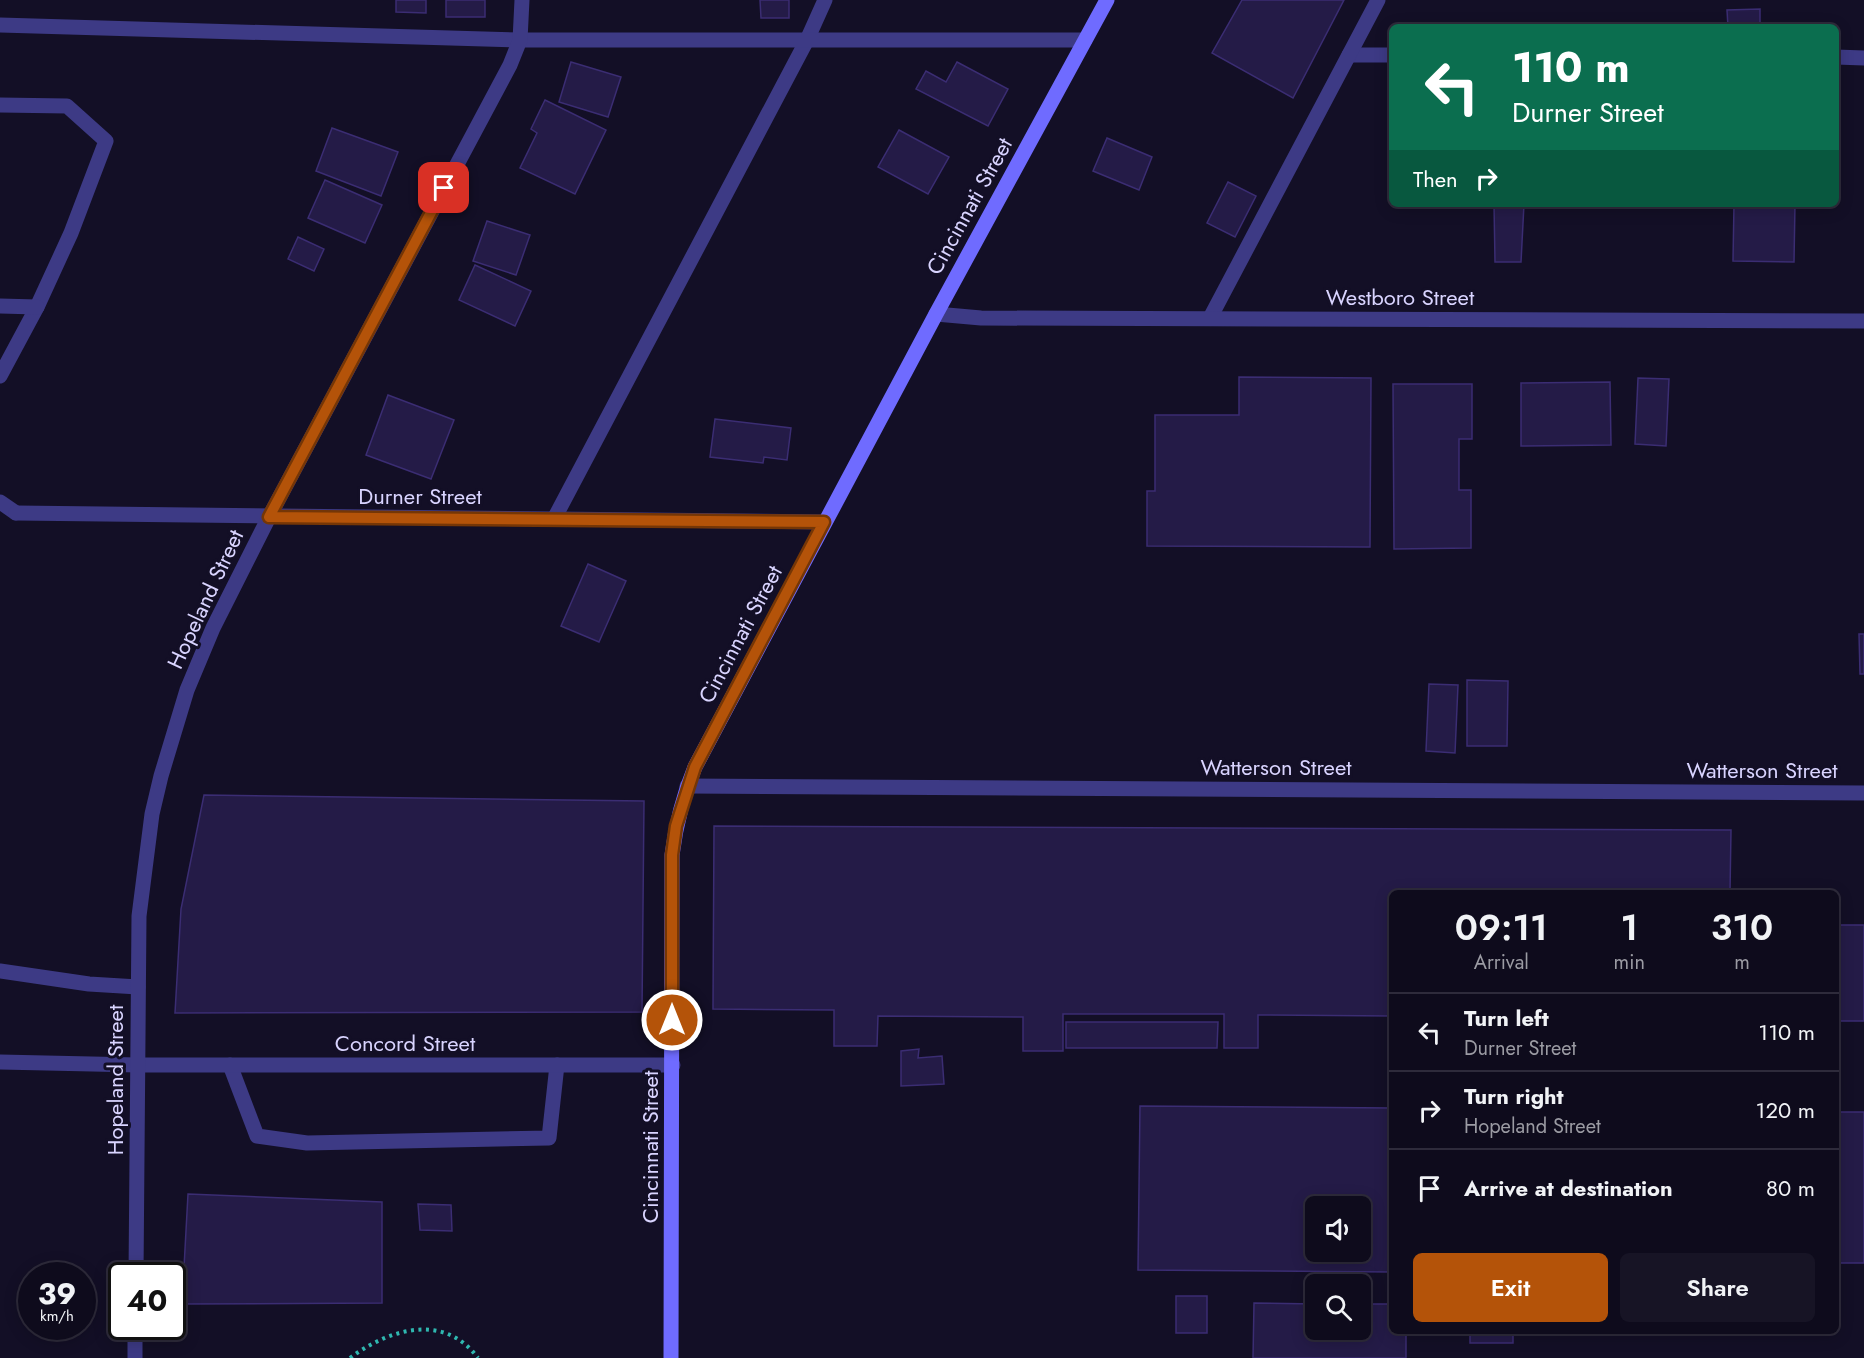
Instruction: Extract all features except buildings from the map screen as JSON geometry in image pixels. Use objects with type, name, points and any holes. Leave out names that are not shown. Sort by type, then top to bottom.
[{"type":"street","name":"Hopeland Street","points":[[136,1262],[139,916],[152,814],[187,690],[209,638],[269,517],[510,65],[520,40],[522,0]]},
{"type":"street","points":[[554,519],[807,40],[825,0]]},
{"type":"street","name":"Cincinnati Street","points":[[671,1358],[672,855],[676,826],[687,786],[824,522],[1107,0]]},
{"type":"street","points":[[1210,318],[1378,0]]},
{"type":"street","points":[[0,25],[520,40],[1085,40]]},
{"type":"street","points":[[1349,55],[1389,55]]},
{"type":"street","points":[[1839,57],[1864,57]]},
{"type":"street","points":[[0,105],[67,106],[106,141],[71,233],[37,307],[0,376]]},
{"type":"street","points":[[0,306],[37,307]]},
{"type":"street","name":"Westboro Street","points":[[936,314],[981,318],[1864,321]]},
{"type":"street","name":"Durner Street","points":[[0,502],[16,513],[824,522]]},
{"type":"street","name":"Watterson Street","points":[[687,786],[1864,793]]},
{"type":"street","points":[[0,971],[89,984],[138,987]]},
{"type":"street","name":"Concord Street","points":[[0,1062],[138,1065],[673,1065]]},
{"type":"street","points":[[230,1065],[256,1136],[307,1143],[549,1138],[557,1065]]},
{"type":"street","points":[[135,1340],[135,1358]]},
{"type":"path","points":[[350,1358],[385,1336],[406,1330],[438,1329],[461,1341],[478,1358]]},
{"type":"route","points":[[444,188],[269,517],[824,522],[687,786],[676,826],[672,855],[672,1020]]}]
